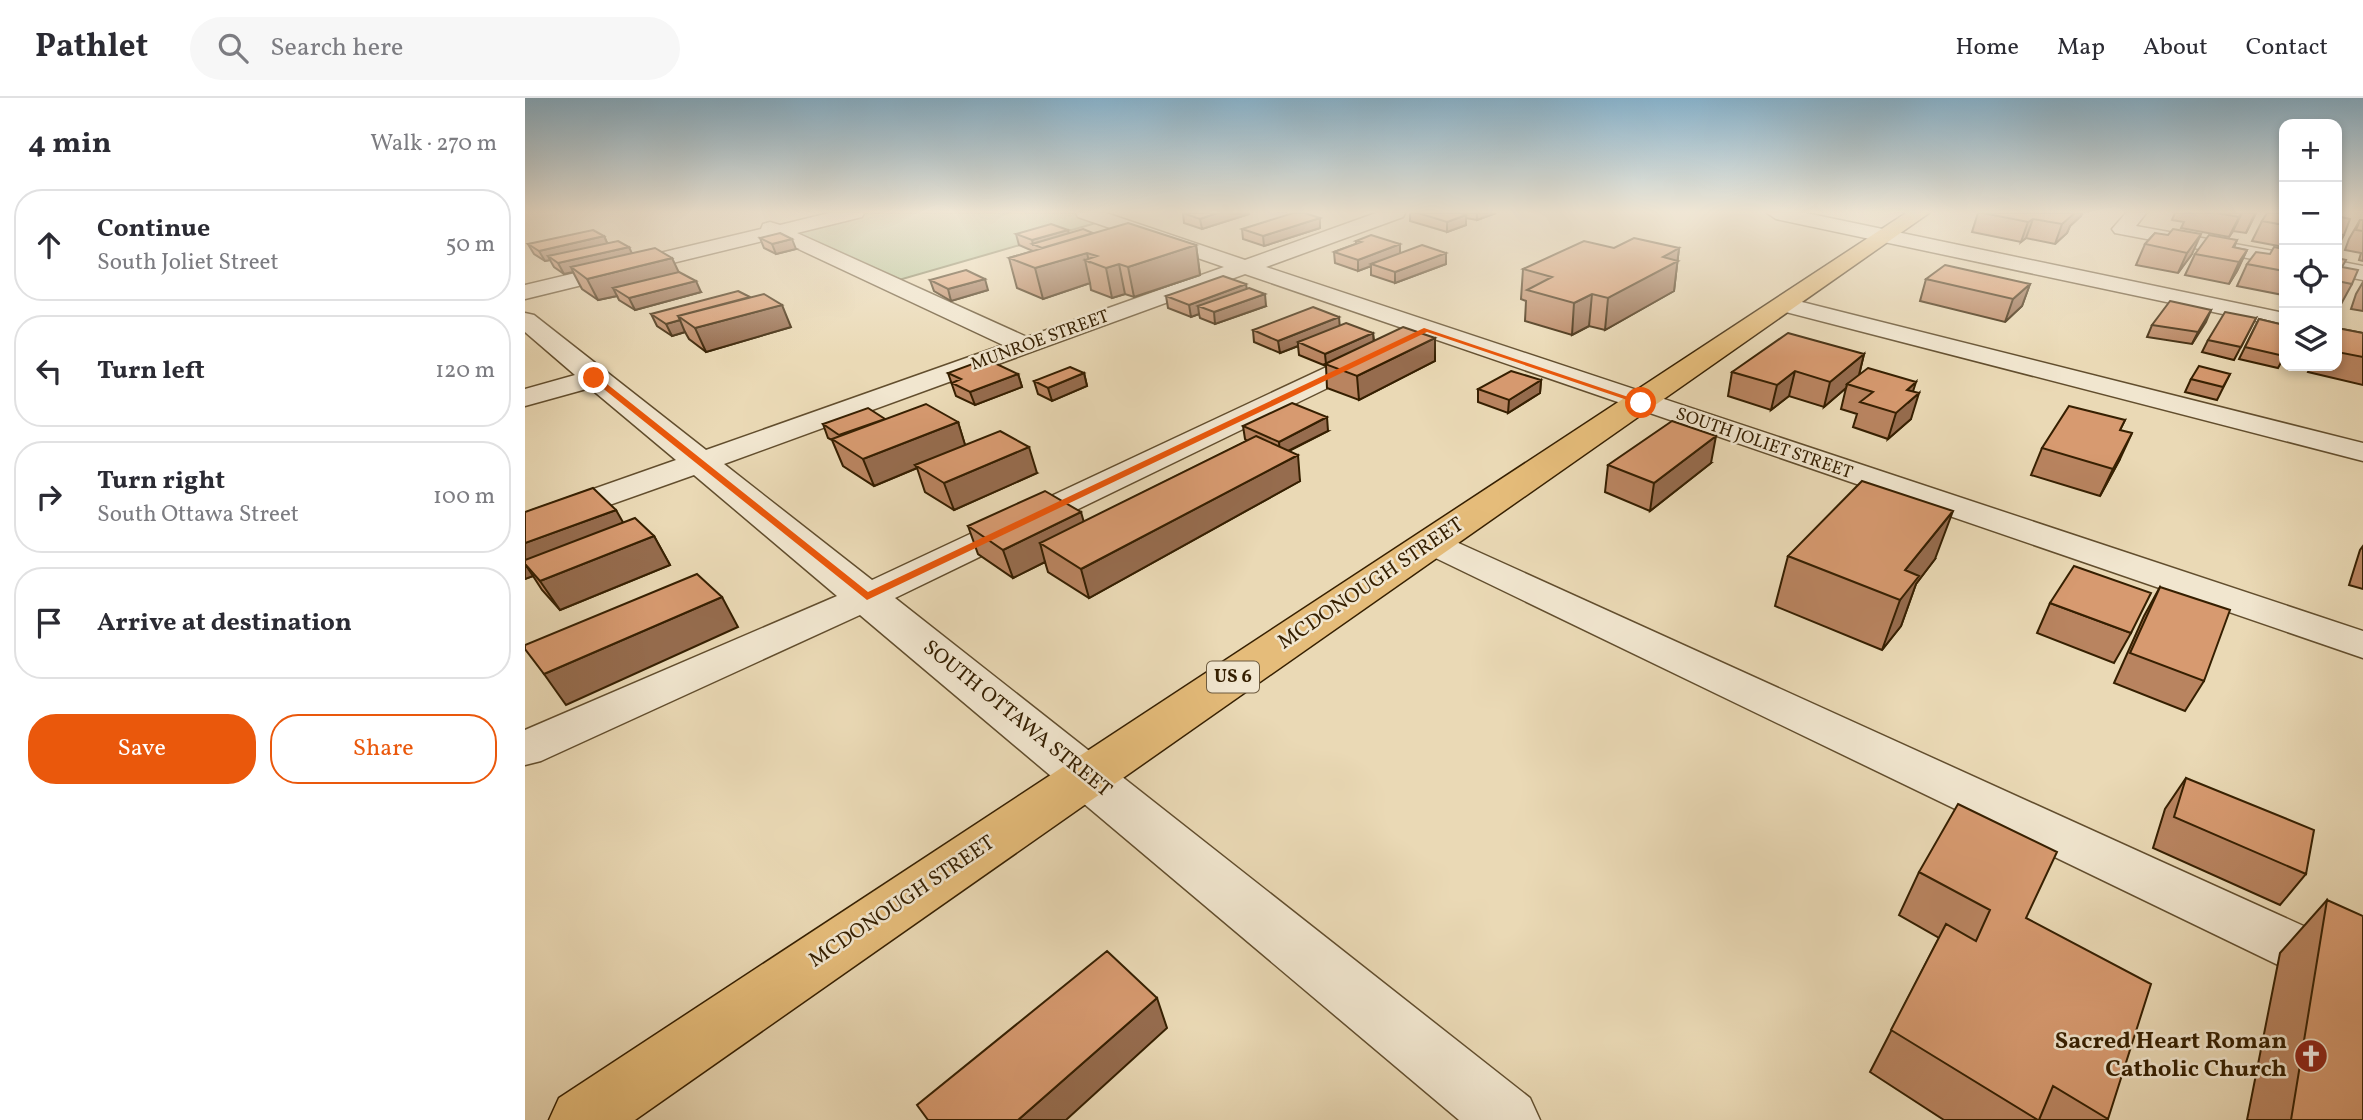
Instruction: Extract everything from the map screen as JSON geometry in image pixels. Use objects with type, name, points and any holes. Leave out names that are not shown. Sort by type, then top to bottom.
[{"type":"main road","name":"MCDONOUGH STREET","points":[[581,1120],[1851,261]]},
{"type":"street","points":[[525,292],[657,261]]},
{"type":"street","points":[[840,261],[1026,346]]},
{"type":"street","name":"SOUTH JOLIET STREET","points":[[1227,261],[1641,403],[2363,645]]},
{"type":"street","name":"MUNROE STREET","points":[[525,525],[1264,261]]},
{"type":"street","points":[[2001,261],[2279,319]]},
{"type":"street","points":[[2076,276],[2091,261]]},
{"type":"street","points":[[2342,269],[2363,273]]},
{"type":"street","points":[[1786,304],[2363,452]]},
{"type":"street","name":"SOUTH OTTAWA STREET","points":[[525,320],[1508,1120]]},
{"type":"street","points":[[525,749],[867,597],[1427,329]]},
{"type":"street","points":[[525,398],[594,378]]},
{"type":"street","points":[[1431,543],[2363,980]]},
{"type":"green space","points":[[847,261],[966,261],[892,282]]},
{"type":"building","points":[[599,261],[661,261],[587,279],[571,267]]},
{"type":"building","points":[[1016,261],[1060,261],[1035,268]]},
{"type":"building","points":[[1087,261],[1147,261],[1128,267],[1119,264],[1106,268]]},
{"type":"building","points":[[1380,261],[1425,261],[1395,272],[1371,264]]},
{"type":"building","points":[[1541,261],[1678,261],[1608,298],[1592,294],[1574,303],[1527,290],[1552,277],[1523,269]]},
{"type":"building","points":[[2249,261],[2279,261],[2279,270],[2247,264]]},
{"type":"building","points":[[1945,265],[2030,284],[2013,299],[1926,279]]},
{"type":"building","points":[[2342,267],[2358,270],[2352,284],[2342,282]]},
{"type":"building","points":[[966,270],[985,279],[948,289],[930,280]]},
{"type":"building","points":[[679,272],[696,281],[629,298],[613,288]]},
{"type":"building","points":[[1223,276],[1246,284],[1189,305],[1166,296]]},
{"type":"building","points":[[1249,288],[1265,294],[1214,312],[1198,306]]},
{"type":"building","points":[[738,291],[750,297],[678,316],[680,320],[666,324],[651,314]]},
{"type":"building","points":[[764,294],[782,305],[695,328],[678,316]]},
{"type":"building","points":[[2170,301],[2211,310],[2198,332],[2152,325]]},
{"type":"building","points":[[1313,307],[1339,317],[1278,341],[1253,330]]},
{"type":"building","points":[[2225,312],[2256,318],[2241,347],[2208,340]]},
{"type":"building","points":[[2259,319],[2279,324],[2279,355],[2245,347]]},
{"type":"building","points":[[1346,323],[1373,333],[1325,354],[1298,342]]},
{"type":"building","points":[[1403,327],[1435,338],[1357,376],[1325,364]]},
{"type":"building","points":[[2342,329],[2363,333],[2363,357],[2342,353]]},
{"type":"building","points":[[1788,333],[1864,354],[1830,382],[1795,371],[1777,385],[1732,372]]},
{"type":"building","points":[[986,359],[1018,374],[970,392],[952,383],[961,379],[948,373]]},
{"type":"building","points":[[2199,366],[2230,374],[2223,387],[2191,379]]},
{"type":"building","points":[[1070,367],[1084,373],[1048,388],[1034,381]]},
{"type":"building","points":[[1868,368],[1916,382],[1907,390],[1919,393],[1896,413],[1860,402],[1873,392],[1847,384]]},
{"type":"building","points":[[1511,371],[1541,380],[1509,400],[1478,389]]},
{"type":"building","points":[[1292,403],[1327,417],[1279,442],[1243,426]]},
{"type":"building","points":[[926,404],[958,422],[863,459],[832,439]]},
{"type":"building","points":[[2069,406],[2125,420],[2120,430],[2132,433],[2113,469],[2042,448]]},
{"type":"building","points":[[868,408],[885,419],[839,435],[823,424]]},
{"type":"building","points":[[1672,421],[1716,436],[1654,483],[1608,465]]},
{"type":"building","points":[[1000,431],[1029,447],[944,483],[915,465]]},
{"type":"building","points":[[1256,436],[1298,455],[1081,569],[1040,543]]},
{"type":"building","points":[[1862,481],[1953,511],[1905,570],[1919,576],[1900,600],[1788,556]]},
{"type":"building","points":[[593,488],[616,510],[525,543],[525,512]]},
{"type":"building","points":[[1045,491],[1081,512],[1003,550],[968,526]]},
{"type":"building","points":[[635,518],[654,536],[540,581],[525,564],[525,560]]},
{"type":"building","points":[[2074,566],[2151,593],[2131,633],[2050,603]]},
{"type":"building","points":[[697,574],[722,597],[544,674],[525,649],[525,645]]},
{"type":"building","points":[[2160,587],[2230,610],[2204,681],[2130,653]]},
{"type":"building","points":[[2186,778],[2314,830],[2306,874],[2174,817]]},
{"type":"building","points":[[1958,804],[2057,852],[2026,918],[2151,984],[2108,1119],[2053,1086],[2038,1120],[1891,1030],[1946,924],[1976,941],[1990,910],[1919,872]]},
{"type":"building","points":[[2327,900],[2363,916],[2363,1120],[2291,1120]]},
{"type":"building","points":[[1107,951],[1157,998],[1018,1120],[928,1120],[917,1105]]},
{"type":"place","name":"Sacred Heart Roman Catholic Church","points":[[2311,1056]]},
{"type":"route","points":[[594,378],[867,597],[1427,329],[1641,403]]}]
